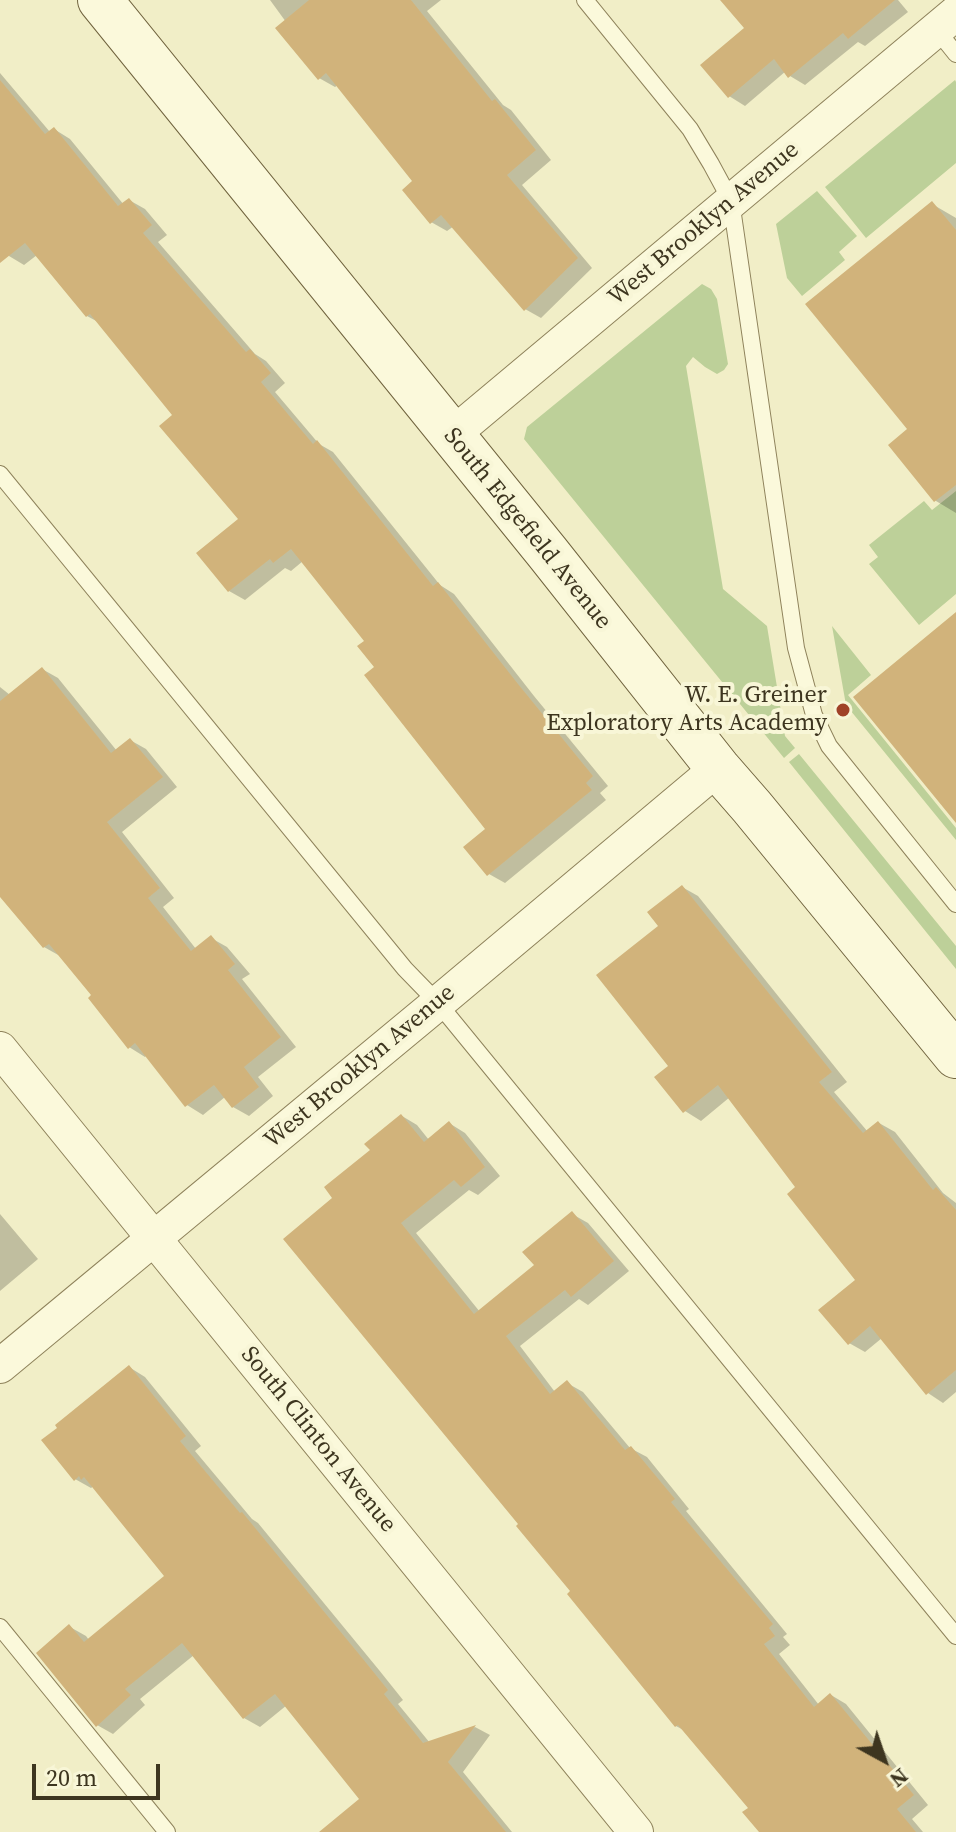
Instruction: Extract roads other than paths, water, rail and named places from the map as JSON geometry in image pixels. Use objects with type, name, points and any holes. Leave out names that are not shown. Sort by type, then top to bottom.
[{"type":"street","name":"South Edgefield Avenue","points":[[100,0],[718,768],[956,1056]]},
{"type":"street","name":"West Brooklyn Avenue","points":[[452,435],[731,201],[949,32]]},
{"type":"street","name":"West Brooklyn Avenue","points":[[0,1366],[718,768]]},
{"type":"street","name":"South Clinton Avenue","points":[[0,1049],[636,1832]]},
{"type":"lane","points":[[585,0],[690,129],[731,201],[796,648],[814,715],[829,746],[956,904]]},
{"type":"lane","points":[[0,474],[956,1636]]},
{"type":"lane","points":[[0,1627],[167,1832]]},
{"type":"place","name":"W. E. Greiner Exploratory Arts Academy","points":[[843,710]]}]
